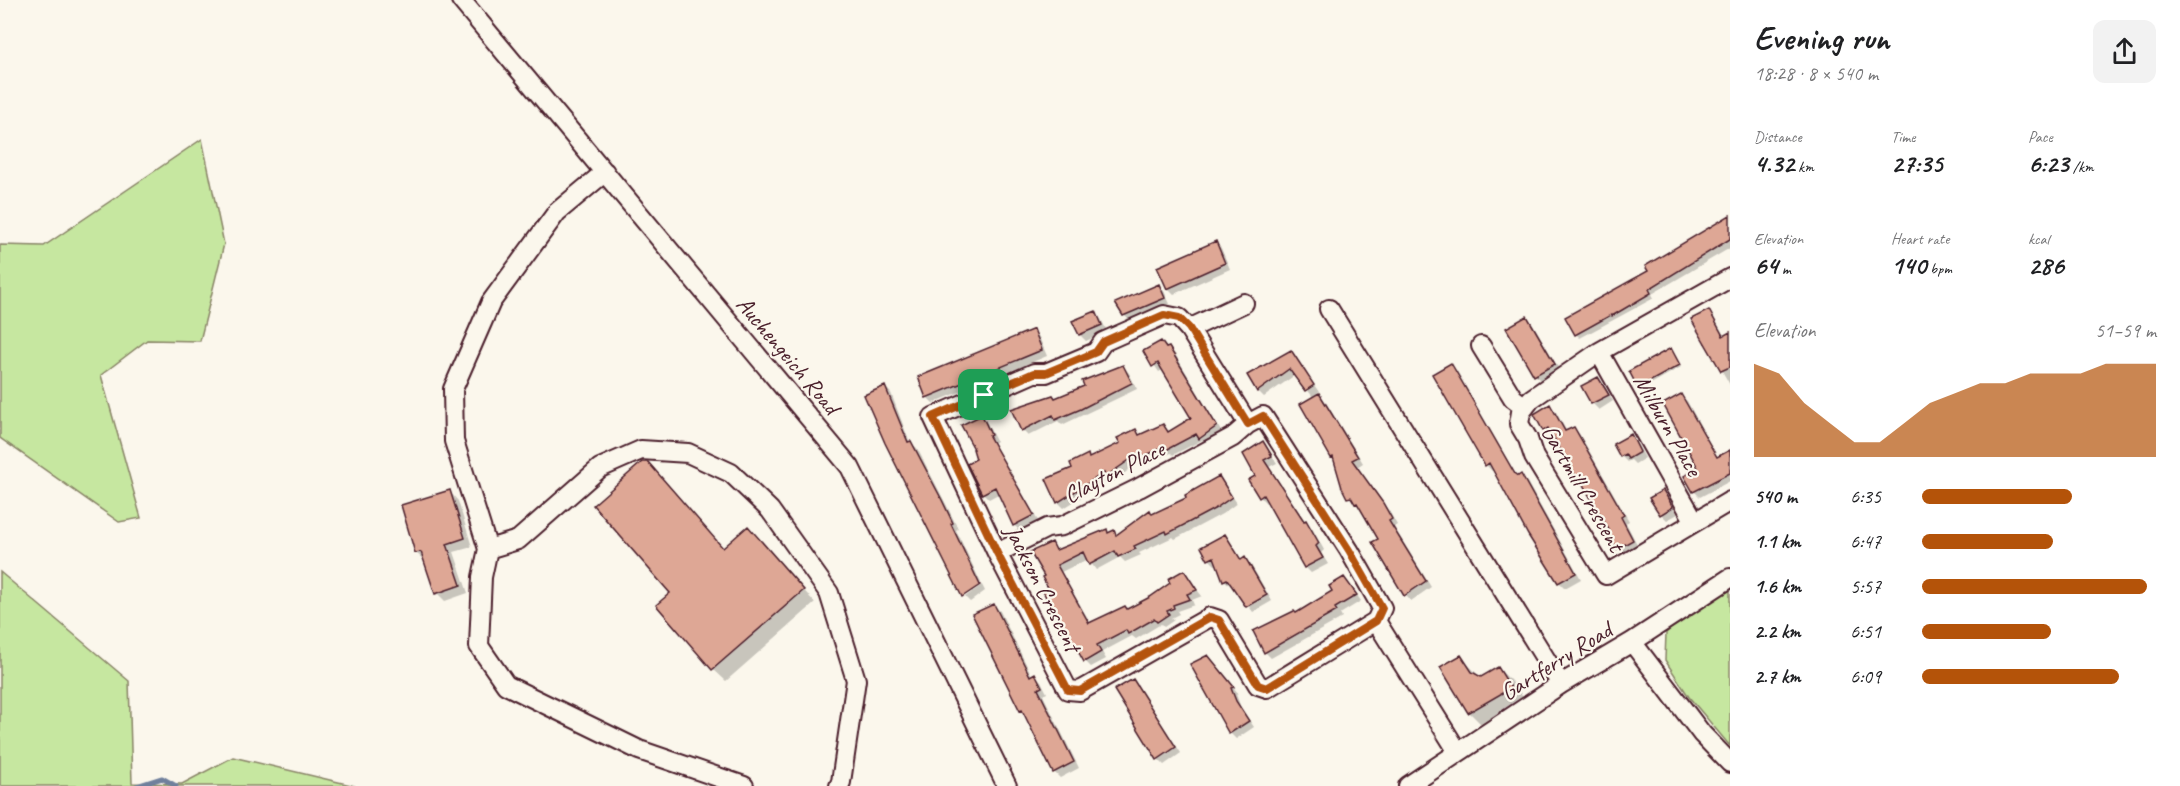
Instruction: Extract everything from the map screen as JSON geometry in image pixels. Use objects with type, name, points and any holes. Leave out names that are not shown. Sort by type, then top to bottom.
[{"type":"street","name":"Auchengeich Road","points":[[461,0],[850,467],[1007,786]]},
{"type":"street","points":[[605,172],[557,212],[491,302],[453,389],[454,441],[488,549],[482,577],[479,646],[506,685],[639,750],[744,786]]},
{"type":"street","name":"Gartmill Crescent","points":[[1727,286],[1599,352],[1531,399],[1521,412],[1519,424],[1528,439],[1534,457],[1606,575],[1730,501]]},
{"type":"street","points":[[1244,303],[1189,328],[1248,424],[1263,416],[1349,550],[1382,608],[1376,621],[1458,752]]},
{"type":"street","points":[[1329,309],[1561,684]]},
{"type":"street","name":"Jackson Crescent","points":[[1189,328],[1179,318],[1164,315],[1103,342],[1096,352],[1046,373],[1034,373],[933,417],[997,553],[1068,690],[1080,691],[1210,617],[1219,620],[1258,685],[1267,688],[1376,621]]},
{"type":"street","points":[[1481,346],[1513,398],[1525,407]]},
{"type":"street","name":"Milburn Place","points":[[1599,352],[1695,522]]},
{"type":"street","name":"Clayton Place","points":[[997,553],[1047,528],[1062,526],[1139,488],[1233,437],[1248,424]]},
{"type":"street","points":[[488,549],[518,540],[600,468],[641,450],[688,453],[731,473],[770,510],[829,593],[856,680],[841,782],[838,786]]},
{"type":"street","name":"Gartferry Road","points":[[1408,786],[1561,684],[1632,642],[1730,578]]},
{"type":"street","points":[[1632,642],[1702,734],[1730,764]]},
{"type":"green space","points":[[202,139],[224,244],[200,341],[147,340],[101,375],[141,518],[119,522],[0,438],[0,245],[44,246]]},
{"type":"green space","points":[[0,572],[129,681],[132,783],[182,784],[233,757],[355,786],[0,786]]},
{"type":"green space","points":[[1730,583],[1730,746],[1689,697],[1665,660],[1666,633],[1698,604]]},
{"type":"building","points":[[1730,215],[1730,239],[1649,289],[1651,293],[1575,335],[1565,317],[1648,271],[1645,266]]},
{"type":"building","points":[[1216,241],[1225,263],[1167,289],[1157,267]]},
{"type":"building","points":[[1159,284],[1165,298],[1123,316],[1115,303]]},
{"type":"building","points":[[1709,310],[1723,336],[1730,332],[1730,367],[1721,371],[1691,319]]},
{"type":"building","points":[[1096,311],[1102,325],[1079,335],[1072,321]]},
{"type":"building","points":[[1527,316],[1555,364],[1534,376],[1506,328]]},
{"type":"building","points":[[1034,329],[1042,350],[926,398],[918,377]]},
{"type":"building","points":[[1161,341],[1166,348],[1169,347],[1217,426],[1199,439],[1196,434],[1166,450],[1164,447],[1140,458],[1138,454],[1105,477],[1104,473],[1057,503],[1046,479],[1072,468],[1070,463],[1088,454],[1089,458],[1120,443],[1117,438],[1136,429],[1139,435],[1163,424],[1168,432],[1191,418],[1158,363],[1152,367],[1143,351]]},
{"type":"building","points":[[1671,348],[1680,365],[1638,388],[1629,371]]},
{"type":"building","points":[[1291,350],[1314,385],[1305,391],[1289,369],[1257,392],[1247,375]]},
{"type":"building","points":[[1451,363],[1515,474],[1518,476],[1521,474],[1576,573],[1558,583],[1528,535],[1489,463],[1485,466],[1432,374]]},
{"type":"building","points":[[1123,365],[1132,383],[1081,409],[1055,420],[1053,415],[1021,431],[1011,409],[1053,395],[1055,398],[1084,386],[1082,381]]},
{"type":"building","points":[[1598,377],[1609,395],[1591,404],[1581,386]]},
{"type":"building","points":[[885,386],[908,442],[911,441],[942,500],[980,585],[962,597],[885,443],[864,395]]},
{"type":"building","points":[[1319,393],[1358,457],[1352,460],[1383,503],[1392,519],[1389,521],[1426,581],[1404,596],[1372,542],[1378,539],[1357,503],[1355,504],[1351,497],[1347,498],[1333,457],[1331,458],[1300,404]]},
{"type":"building","points":[[1681,394],[1717,457],[1730,450],[1730,473],[1693,492],[1684,476],[1698,468],[1663,404]]},
{"type":"building","points":[[1550,404],[1565,431],[1574,427],[1624,515],[1621,517],[1633,540],[1617,549],[1607,532],[1609,530],[1578,476],[1576,477],[1548,428],[1543,431],[1534,414]]},
{"type":"building","points":[[982,415],[991,435],[989,436],[1034,515],[1013,526],[995,487],[982,494],[967,464],[976,459],[974,449],[961,425]]},
{"type":"building","points":[[1631,434],[1640,452],[1628,459],[1625,454],[1620,457],[1613,444]]},
{"type":"building","points":[[1263,441],[1272,456],[1264,460],[1304,521],[1306,520],[1319,543],[1316,546],[1323,558],[1304,568],[1263,495],[1259,498],[1248,480],[1255,476],[1243,454]]},
{"type":"building","points":[[642,462],[648,462],[723,548],[748,526],[804,590],[712,670],[656,605],[670,593],[593,505]]},
{"type":"building","points":[[1219,476],[1232,497],[1216,508],[1167,534],[1166,531],[1134,546],[1136,549],[1118,557],[1115,551],[1089,565],[1083,552],[1057,565],[1089,623],[1125,606],[1127,609],[1150,597],[1170,583],[1168,579],[1184,570],[1197,590],[1187,594],[1190,599],[1173,605],[1174,608],[1167,611],[1169,614],[1157,622],[1154,619],[1128,634],[1126,630],[1097,645],[1101,652],[1084,662],[1068,633],[1063,635],[1050,610],[1052,610],[1043,591],[1048,588],[1042,577],[1044,576],[1030,552],[1052,542],[1056,550],[1107,529],[1108,533],[1114,530],[1116,535],[1150,510],[1152,514],[1186,498],[1185,495]]},
{"type":"building","points":[[450,490],[465,538],[447,544],[461,585],[435,594],[421,552],[415,553],[401,505]]},
{"type":"building","points":[[1663,490],[1673,507],[1660,515],[1649,498]]},
{"type":"building","points":[[1225,534],[1241,560],[1245,557],[1267,595],[1246,607],[1227,579],[1223,581],[1214,557],[1208,560],[1201,547]]},
{"type":"building","points":[[1344,577],[1357,595],[1335,608],[1337,611],[1264,653],[1253,631],[1294,611],[1296,613],[1332,591],[1329,586]]},
{"type":"building","points":[[994,604],[1030,676],[1035,673],[1042,687],[1038,689],[1074,762],[1053,773],[972,614]]},
{"type":"building","points":[[1208,655],[1234,687],[1231,688],[1236,701],[1249,721],[1229,734],[1190,664]]},
{"type":"building","points":[[1461,655],[1472,672],[1481,677],[1498,667],[1511,688],[1468,713],[1440,667]]},
{"type":"building","points":[[1133,679],[1176,747],[1157,760],[1114,690]]},
{"type":"waterway","points":[[137,786],[162,778],[176,786]]},
{"type":"route","points":[[1164,315],[1179,318],[1189,328],[1248,424],[1263,416],[1349,550],[1382,608],[1376,621],[1267,688],[1258,685],[1219,620],[1210,617],[1080,691],[1068,690],[997,553],[933,417],[984,395],[1034,373],[1046,373],[1096,352],[1103,342],[1164,315]]}]
